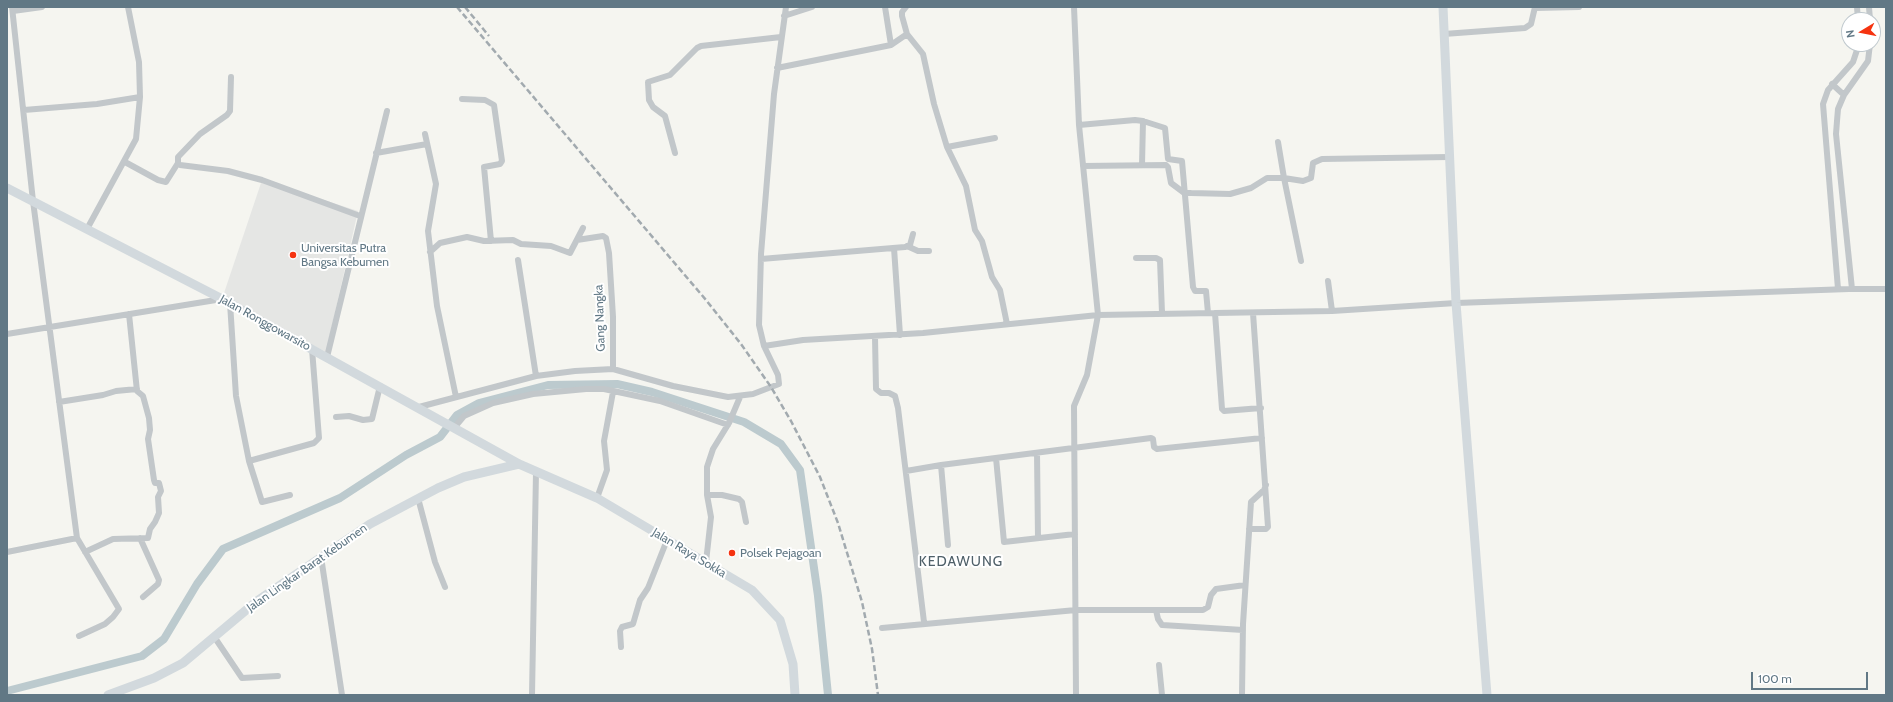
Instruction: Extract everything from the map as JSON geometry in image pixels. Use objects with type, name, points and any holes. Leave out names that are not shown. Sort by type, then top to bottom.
[{"type":"main road","points":[[1443,7],[1456,303],[1486,695]]},
{"type":"main road","name":"Jalan Ronggowarsito","points":[[7,188],[226,301],[418,407],[442,422],[502,453],[519,464]]},
{"type":"main road","points":[[496,469],[502,453]]},
{"type":"main road","name":"Jalan Raya Sokka","points":[[519,464],[597,498],[752,590],[780,620],[793,664],[795,695]]},
{"type":"main road","name":"Jalan Lingkar Barat Kebumen","points":[[108,695],[168,671],[183,663],[258,601],[370,524],[418,498],[464,477],[519,464]]},
{"type":"street","points":[[42,7],[12,9],[33,201],[49,327],[77,538],[119,610],[104,624],[79,636]]},
{"type":"street","points":[[87,229],[125,162],[136,139],[140,97],[140,62],[128,7]]},
{"type":"street","points":[[418,407],[536,376],[575,371],[613,369],[673,386],[728,397],[740,397],[753,394],[779,384],[778,375],[764,346],[760,325],[761,259],[777,68],[786,7]]},
{"type":"street","points":[[784,16],[812,7]]},
{"type":"street","points":[[885,7],[891,45]]},
{"type":"street","points":[[906,7],[902,12],[902,16],[907,34],[923,54],[934,104],[947,146],[966,186],[974,230],[982,241],[987,254],[991,273],[1000,290],[1007,324]]},
{"type":"street","points":[[1074,7],[1079,125],[1098,315],[1087,375],[1074,403],[1076,695]]},
{"type":"street","points":[[1444,34],[1525,28],[1532,24],[1535,8],[1579,7]]},
{"type":"street","points":[[777,68],[891,45],[907,34]]},
{"type":"street","points":[[675,153],[665,116],[653,107],[649,100],[648,82],[670,75],[697,48],[701,46],[782,37]]},
{"type":"street","points":[[1840,289],[1823,113],[1824,96],[1853,62],[1856,52]]},
{"type":"street","points":[[1851,289],[1836,134],[1838,109],[1843,94],[1868,61],[1869,52]]},
{"type":"street","points":[[125,162],[158,180],[166,182],[178,163],[178,156],[200,134],[227,115],[230,111],[231,77]]},
{"type":"street","points":[[1833,85],[1843,94]]},
{"type":"street","points":[[24,110],[97,104],[140,97]]},
{"type":"street","points":[[462,99],[486,100],[494,105],[502,161],[500,164],[484,167],[491,241]]},
{"type":"street","points":[[327,357],[360,216],[387,111]]},
{"type":"street","points":[[1079,125],[1135,120],[1144,121],[1165,128],[1168,159],[1182,162],[1186,193],[1193,287],[1195,291],[1206,291],[1208,313]]},
{"type":"street","points":[[1142,165],[1144,121]]},
{"type":"street","points":[[425,134],[436,184],[428,226],[430,252],[438,315],[456,397]]},
{"type":"street","points":[[947,146],[995,138]]},
{"type":"street","points":[[1278,142],[1301,261]]},
{"type":"street","points":[[376,153],[427,144]]},
{"type":"street","points":[[1083,166],[1167,166],[1171,183],[1186,193],[1230,194],[1242,191],[1266,178],[1307,180],[1310,178],[1313,163],[1322,159],[1449,157]]},
{"type":"street","points":[[178,163],[180,165],[228,171],[262,180],[360,216]]},
{"type":"street","points":[[430,252],[440,244],[467,237],[480,241],[513,240],[521,244],[551,246],[570,253],[583,228]]},
{"type":"street","points":[[907,246],[911,242],[914,234]]},
{"type":"street","name":"Gang Nangka","points":[[577,240],[605,237],[609,253],[613,317],[613,369]]},
{"type":"street","points":[[761,259],[907,246],[918,251],[929,251]]},
{"type":"street","points":[[894,248],[900,335]]},
{"type":"street","points":[[1136,258],[1156,258],[1160,260],[1162,312]]},
{"type":"street","points":[[518,260],[536,376]]},
{"type":"street","points":[[1328,281],[1332,311]]},
{"type":"street","points":[[764,346],[804,340],[900,335],[1098,315],[1162,312],[1215,313],[1332,311],[1456,303],[1840,289],[1886,289]]},
{"type":"street","points":[[7,334],[129,314],[226,301],[236,396],[249,461],[262,502],[290,495]]},
{"type":"street","points":[[1249,529],[1266,529],[1268,527],[1267,485],[1253,312]]},
{"type":"street","points":[[1215,313],[1222,409],[1224,411],[1261,408]]},
{"type":"street","points":[[85,552],[113,539],[146,539],[149,537],[149,530],[159,513],[158,497],[161,491],[159,483],[155,483],[154,480],[148,438],[150,430],[149,418],[144,397],[137,389],[129,314]]},
{"type":"street","points":[[876,336],[876,389],[881,393],[888,393],[895,396],[906,471],[924,622]]},
{"type":"street","points":[[249,461],[314,442],[319,438],[312,349]]},
{"type":"street","points":[[336,417],[349,416],[363,420],[372,420],[380,386]]},
{"type":"street","points":[[59,402],[103,395],[116,391],[137,389]]},
{"type":"street","points":[[453,427],[472,411],[493,403],[534,394],[586,389],[604,389],[660,402],[728,424]]},
{"type":"street","points":[[597,498],[607,470],[604,441],[613,392]]},
{"type":"street","points":[[706,562],[711,517],[707,494],[708,462],[713,449],[735,410],[740,397]]},
{"type":"street","points":[[906,471],[940,465],[1151,438],[1153,439],[1154,447],[1157,449],[1262,438]]},
{"type":"street","points":[[1037,453],[1038,538]]},
{"type":"street","points":[[996,458],[1004,542],[1075,534]]},
{"type":"street","points":[[940,465],[948,545]]},
{"type":"street","points":[[532,695],[536,472]]},
{"type":"street","points":[[1242,695],[1245,585],[1251,502],[1264,490],[1267,485]]},
{"type":"street","points":[[707,494],[722,495],[739,499],[742,502],[746,522]]},
{"type":"street","points":[[418,498],[434,562],[445,587]]},
{"type":"street","points":[[7,552],[77,538]]},
{"type":"street","points":[[140,538],[159,580],[158,584],[143,597]]},
{"type":"street","points":[[621,647],[620,631],[622,627],[633,624],[640,600],[648,588],[667,540]]},
{"type":"street","points":[[321,557],[342,695]]},
{"type":"street","points":[[882,628],[924,622],[1076,610],[1203,610],[1208,607],[1211,595],[1216,589],[1245,585]]},
{"type":"street","points":[[1156,610],[1158,619],[1162,625],[1243,630]]},
{"type":"street","points":[[215,638],[242,678],[278,676]]},
{"type":"street","points":[[1159,666],[1162,695]]},
{"type":"shaded area","name":"Universitas Putra Bangsa Kebumen","points":[[262,180],[358,211],[326,352],[222,299]]},
{"type":"waterway","points":[[7,691],[142,656],[164,639],[197,584],[223,549],[340,498],[406,455],[440,437],[457,415],[479,403],[548,385],[617,384],[652,392],[744,422],[781,444],[800,470],[818,596],[828,695]]},
{"type":"railway","points":[[457,7],[706,300],[741,344],[771,387],[791,421],[820,477],[838,523],[862,602],[872,649],[878,695]]},
{"type":"railway","points":[[465,7],[489,36]]},
{"type":"place","name":"Universitas Putra Bangsa Kebumen","points":[[293,255]]},
{"type":"place","name":"Polsek Pejagoan","points":[[732,553]]},
{"type":"district","name":"KEDAWUNG","points":[[961,562]]}]
